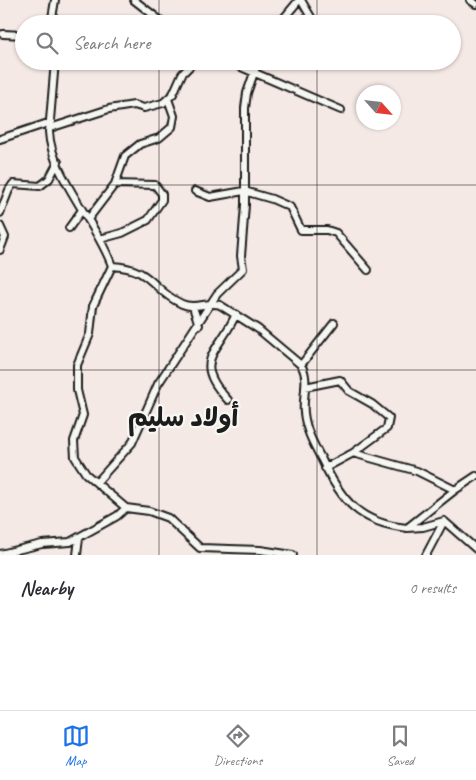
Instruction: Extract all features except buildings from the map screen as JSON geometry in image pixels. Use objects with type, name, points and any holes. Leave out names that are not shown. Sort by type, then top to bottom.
[{"type":"street","points":[[53,15],[55,0]]},
{"type":"street","points":[[134,0],[153,15]]},
{"type":"street","points":[[287,15],[300,0],[309,15]]},
{"type":"street","points":[[470,0],[476,4]]},
{"type":"street","points":[[3,34],[15,35]]},
{"type":"street","points":[[54,70],[50,142],[58,162],[82,210],[89,218],[100,239],[112,266],[93,306],[91,330],[77,365],[77,390],[83,415],[74,440],[75,457],[86,474],[126,508],[149,511],[168,518],[204,552],[246,553],[260,550],[293,555]]},
{"type":"street","points":[[0,139],[109,108],[134,105],[144,108],[162,103],[175,90],[182,74],[186,70]]},
{"type":"street","points":[[245,70],[341,110]]},
{"type":"street","points":[[97,482],[132,443],[158,384],[199,325],[220,290],[234,280],[244,267],[241,256],[245,108],[255,70]]},
{"type":"street","points":[[89,218],[114,184],[125,156],[140,144],[159,138],[172,127],[174,116],[168,99]]},
{"type":"street","points":[[0,213],[8,190],[13,184],[40,186],[49,179],[58,162]]},
{"type":"street","points":[[100,239],[122,234],[135,225],[146,221],[162,200],[162,194],[155,184],[114,184]]},
{"type":"street","points":[[196,191],[210,197],[244,191],[286,204],[293,210],[302,230],[327,230],[336,233],[368,270]]},
{"type":"street","points":[[70,228],[82,210]]},
{"type":"street","points":[[0,226],[5,237],[0,250]]},
{"type":"street","points":[[112,266],[135,269],[176,301],[193,307],[217,304],[236,314],[301,364],[305,372],[303,404],[307,429],[339,493],[351,506],[376,521],[407,528],[423,527],[444,520]]},
{"type":"street","points":[[193,307],[199,325]]},
{"type":"street","points":[[228,400],[211,381],[210,358],[213,351],[224,338],[236,314]]},
{"type":"street","points":[[301,364],[334,322]]},
{"type":"street","points":[[305,387],[342,381],[349,391],[372,404],[389,418],[387,428],[353,453],[325,468]]},
{"type":"street","points":[[353,453],[417,471],[455,490]]},
{"type":"street","points":[[407,528],[476,476]]},
{"type":"street","points":[[0,554],[42,544],[61,544],[80,538],[124,512],[126,508]]},
{"type":"street","points":[[444,520],[476,549]]},
{"type":"street","points":[[426,555],[444,520]]},
{"type":"street","points":[[77,555],[80,538]]},
{"type":"district","name":"أولاد سليم","points":[[183,417]]}]
